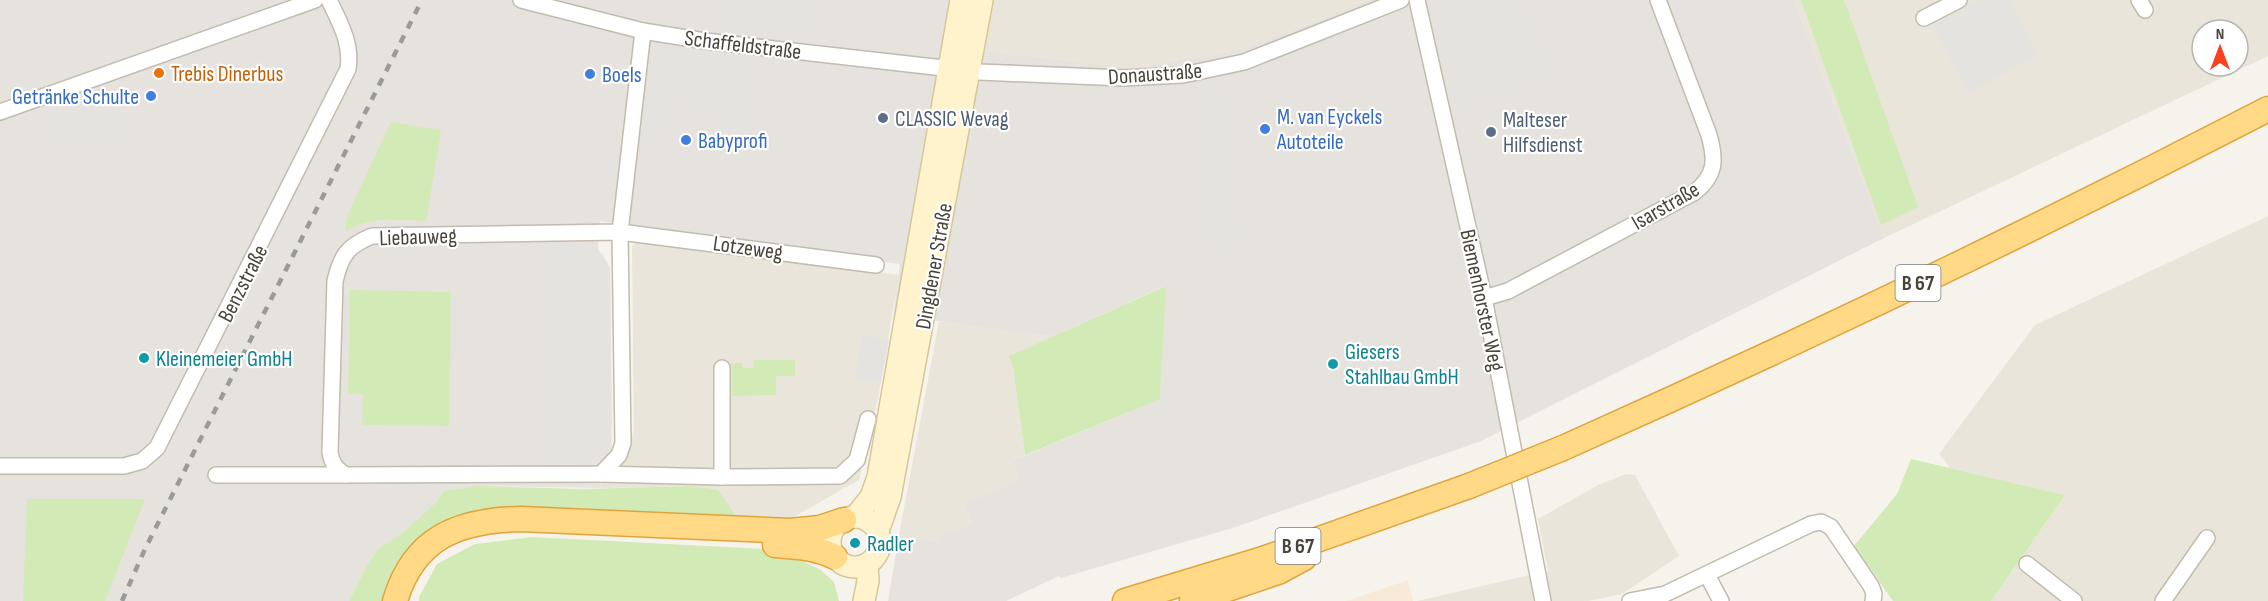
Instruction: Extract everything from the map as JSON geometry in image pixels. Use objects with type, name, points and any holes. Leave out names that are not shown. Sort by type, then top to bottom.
[{"type":"highway","name":"B 67","points":[[1563,455],[2139,176],[2268,109]]},
{"type":"highway","name":"B 67","points":[[1156,601],[1304,558],[1563,455],[1807,351],[2156,180],[2268,122]]},
{"type":"highway","name":"B 67","points":[[1125,601],[1471,492]]},
{"type":"highway","points":[[395,601],[405,577],[424,550],[447,533],[479,522],[521,519],[790,531],[820,528],[849,518]]},
{"type":"highway","points":[[408,601],[414,580],[425,562],[438,550],[450,541],[484,532],[518,530],[807,547],[850,563]]},
{"type":"highway","points":[[1192,601],[1278,572],[1304,558]]},
{"type":"main road","name":"Dingdener Straße","points":[[850,563],[878,553],[880,538],[878,531],[890,497],[958,70],[961,0]]},
{"type":"main road","name":"Dingdener Straße","points":[[864,601],[868,581],[830,541],[837,525],[849,518],[871,497],[878,477],[958,70],[982,0]]},
{"type":"main road","points":[[849,518],[864,519],[872,523],[878,531]]},
{"type":"main road","name":"Dingdener Straße","points":[[850,563],[857,601]]},
{"type":"street","points":[[0,112],[315,0]]},
{"type":"street","name":"Benzstraße","points":[[0,466],[124,466],[142,461],[157,448],[348,69],[350,56],[348,44],[328,0]]},
{"type":"street","name":"Schaffeldstraße","points":[[521,0],[643,31],[958,70]]},
{"type":"street","name":"Donaustraße","points":[[958,70],[1123,78],[1183,75],[1244,62],[1401,0]]},
{"type":"street","name":"Biemenhorster Weg","points":[[1417,0],[1484,298],[1543,601]]},
{"type":"street","name":"Isarstraße","points":[[1484,298],[1508,291],[1695,192],[1706,183],[1713,168],[1714,152],[1710,135],[1658,0]]},
{"type":"street","points":[[1924,18],[1959,0]]},
{"type":"street","points":[[601,474],[619,454],[623,443],[620,232],[643,31]]},
{"type":"street","name":"Lotzeweg","points":[[620,232],[876,265]]},
{"type":"street","name":"Liebauweg","points":[[346,475],[337,470],[330,452],[335,281],[340,262],[348,249],[372,236],[620,232]]},
{"type":"street","points":[[722,368],[722,477]]},
{"type":"street","points":[[216,475],[840,476],[857,460],[868,419]]},
{"type":"street","points":[[1630,601],[1665,594],[1811,524],[1821,522],[1831,527],[1871,585],[1874,594],[1873,601]]},
{"type":"street","points":[[2163,601],[2207,538]]},
{"type":"street","points":[[2027,564],[2071,600]]},
{"type":"street","points":[[1707,575],[1721,601]]},
{"type":"shaded area","points":[[0,0],[978,0],[969,49],[1134,68],[1242,49],[1374,0],[1794,0],[1884,238],[1481,441],[1236,527],[1061,578],[1059,576],[1006,601],[888,601],[899,535],[938,542],[939,536],[972,523],[964,504],[1020,480],[1012,461],[1160,399],[1165,286],[1054,336],[1016,333],[939,321],[893,318],[900,264],[600,221],[598,249],[610,268],[612,488],[478,486],[444,491],[405,532],[377,550],[349,601],[0,601]]},
{"type":"shaded area","points":[[744,0],[817,0],[817,33],[720,25],[724,7]]},
{"type":"shaded area","points":[[978,0],[1374,0],[1242,49],[1134,68],[969,49]]},
{"type":"shaded area","points":[[1369,0],[1382,0],[1256,52],[1263,44]]},
{"type":"shaded area","points":[[1449,0],[1486,0],[1490,11],[1519,0],[1548,72],[1459,109],[1439,18],[1440,9]]},
{"type":"shaded area","points":[[1794,0],[2268,0],[2268,56],[2250,65],[2250,18],[2190,18],[2190,78],[2222,78],[1884,238]]},
{"type":"shaded area","points":[[1979,0],[2009,0],[2038,55],[1968,93],[1932,25]]},
{"type":"shaded area","points":[[671,42],[738,54],[737,63],[758,66],[747,148],[720,143],[724,107],[665,97],[657,146],[642,143],[654,54],[659,47]]},
{"type":"shaded area","points":[[122,79],[121,141],[45,142],[45,104]]},
{"type":"shaded area","points":[[1221,85],[1239,249],[1211,252],[1203,195],[1206,86]]},
{"type":"shaded area","points":[[2268,216],[2268,601],[1991,601],[2065,495],[1950,468],[1939,454],[2035,325]]},
{"type":"shaded area","points":[[647,240],[899,275],[879,393],[859,480],[783,523],[740,522],[691,486],[612,488],[612,472],[625,457],[634,431],[632,246]]},
{"type":"shaded area","points":[[585,245],[602,254],[610,268],[612,425],[605,446],[587,462],[580,465],[550,465],[549,246]]},
{"type":"shaded area","points":[[939,321],[1016,333],[1054,336],[1010,357],[1025,455],[1012,461],[1021,480],[964,504],[972,523],[939,536],[938,542],[899,535]]},
{"type":"shaded area","points":[[862,336],[889,340],[881,382],[855,378]]},
{"type":"shaded area","points":[[1626,474],[1635,475],[1679,556],[1622,594],[1588,601],[1417,601],[1548,571],[1538,519],[1598,485]]},
{"type":"shaded area","points":[[1408,580],[1413,601],[1346,601]]},
{"type":"green space","points":[[1801,0],[1844,0],[1918,207],[1881,225]]},
{"type":"green space","points":[[391,122],[441,130],[426,221],[374,221],[346,232],[349,212]]},
{"type":"green space","points":[[1166,286],[1160,399],[1025,455],[1013,367],[1009,356]]},
{"type":"green space","points":[[350,290],[451,292],[449,426],[362,425],[363,394],[348,394]]},
{"type":"green space","points":[[754,360],[795,360],[795,376],[776,376],[776,395],[732,396],[732,363],[742,363],[743,368],[754,368]]},
{"type":"green space","points":[[1911,459],[2065,495],[1991,601],[1893,601],[1854,546],[1897,494]]},
{"type":"green space","points":[[477,486],[583,489],[691,486],[718,490],[740,522],[454,522],[387,601],[349,601],[377,550],[405,531],[434,504],[444,491]]},
{"type":"green space","points":[[27,499],[145,499],[105,601],[23,601]]},
{"type":"green space","points":[[532,537],[800,551],[806,563],[821,570],[834,582],[839,601],[419,601],[437,564],[475,544]]},
{"type":"railway","points":[[122,601],[145,549],[422,0]]},
{"type":"place","name":"Trebis Dinerbus","points":[[159,73]]},
{"type":"place","name":"Boels","points":[[590,74]]},
{"type":"place","name":"Getränke Schulte","points":[[151,96]]},
{"type":"place","name":"CLASSIC Wevag","points":[[883,118]]},
{"type":"place","name":"M. van Eyckels Autoteile","points":[[1265,129]]},
{"type":"place","name":"Malteser Hilfsdienst","points":[[1491,132]]},
{"type":"place","name":"Babyprofi","points":[[686,140]]},
{"type":"place","name":"Kleinemeier GmbH","points":[[144,358]]},
{"type":"place","name":"Giesers Stahlbau GmbH","points":[[1333,364]]},
{"type":"place","name":"Radler","points":[[855,543]]}]
